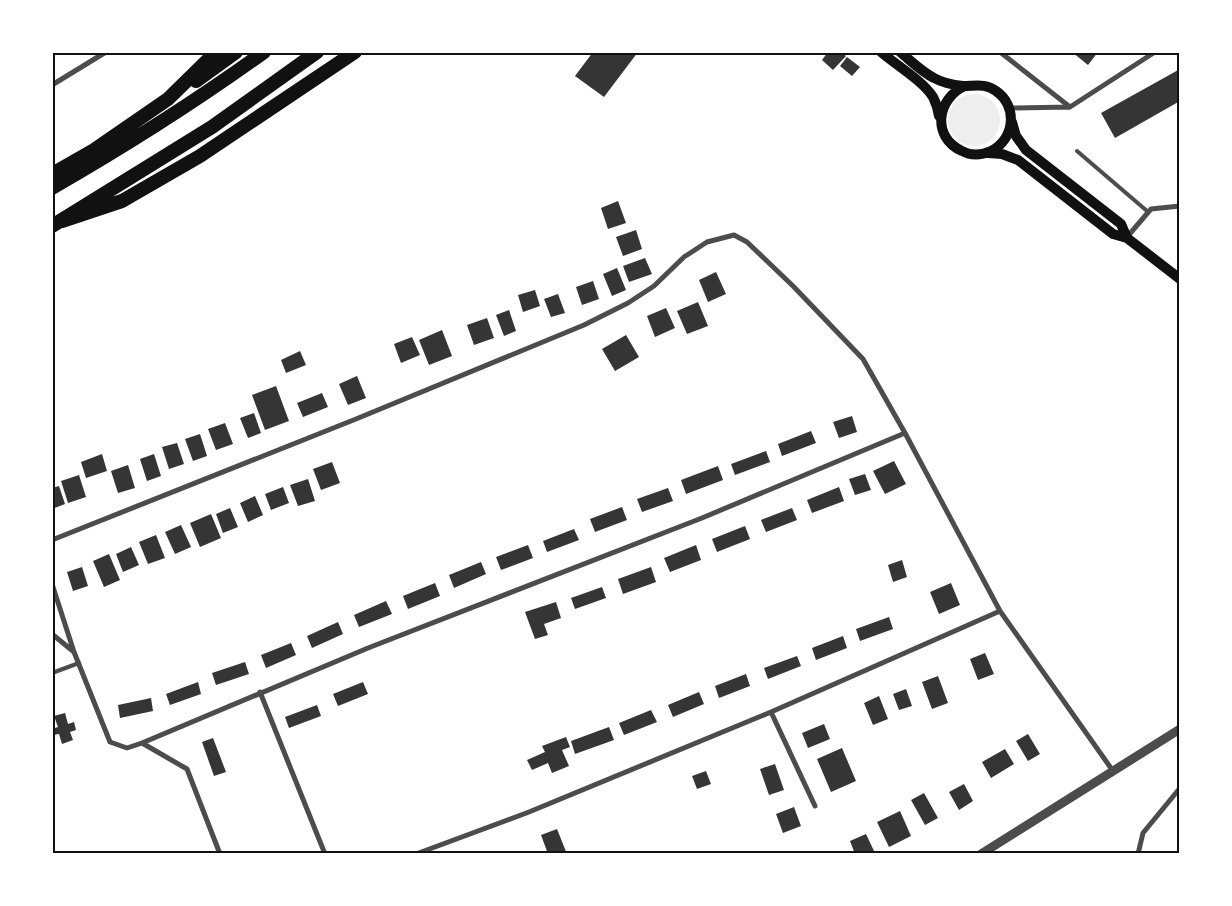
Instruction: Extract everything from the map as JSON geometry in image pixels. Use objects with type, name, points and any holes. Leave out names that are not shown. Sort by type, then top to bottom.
[{"type":"highway","points":[[168,99],[216,52]]},
{"type":"highway","points":[[52,174],[94,150],[236,52]]},
{"type":"highway","points":[[52,188],[156,126],[264,52]]},
{"type":"highway","points":[[57,224],[212,127],[317,52]]},
{"type":"highway","points":[[57,224],[122,202],[200,156],[355,52]]},
{"type":"main road","points":[[881,52],[932,95],[946,137],[957,149],[971,154],[1002,154],[1018,160],[1113,234],[1126,238],[1180,279]]},
{"type":"main road","points":[[900,52],[933,78],[950,84],[965,86],[981,84],[996,90],[1006,101],[1011,112],[1016,136],[1026,150],[1120,224],[1126,238]]},
{"type":"main road","points":[[941,122],[943,107],[947,100],[952,94],[965,86]]},
{"type":"main road","points":[[987,153],[994,150],[1006,139],[1009,132],[1011,112]]},
{"type":"street","points":[[52,85],[106,52]]},
{"type":"street","points":[[1000,52],[1070,107]]},
{"type":"street","points":[[1011,112],[1070,107],[1155,52]]},
{"type":"street","points":[[1126,238],[1151,208],[1180,206]]},
{"type":"street","points":[[52,540],[339,427],[576,329],[628,303],[654,286],[684,257],[707,242],[734,235],[747,242],[793,286],[863,359],[1000,610],[1113,771]]},
{"type":"street","points":[[52,584],[74,652],[110,742],[127,748],[368,648],[702,518],[905,433]]},
{"type":"street","points":[[416,854],[529,812],[771,712],[1000,610]]},
{"type":"street","points":[[52,634],[74,652]]},
{"type":"street","points":[[260,692],[325,854]]},
{"type":"street","points":[[771,712],[815,806]]},
{"type":"street","points":[[981,854],[1180,729]]},
{"type":"street","points":[[142,743],[187,769],[220,854]]},
{"type":"street","points":[[1138,854],[1143,833],[1180,788]]},
{"type":"lane","points":[[1077,151],[1147,212]]},
{"type":"lane","points":[[52,672],[79,663]]},
{"type":"shaded area","points":[[974,94],[984,96],[992,102],[998,110],[1000,120],[998,130],[992,138],[984,144],[974,146],[964,144],[956,138],[950,130],[948,120],[950,110],[956,102],[964,96]]},
{"type":"building","points":[[593,52],[638,52],[604,97],[575,76]]},
{"type":"building","points":[[828,52],[842,52],[846,56],[833,70],[822,60]]},
{"type":"building","points":[[1072,52],[1098,52],[1088,65]]},
{"type":"building","points":[[847,57],[860,67],[852,76],[840,66]]},
{"type":"building","points":[[1180,69],[1180,101],[1115,138],[1101,113]]},
{"type":"building","points":[[618,201],[626,223],[608,229],[601,208]]},
{"type":"building","points":[[636,230],[642,249],[623,256],[616,237]]},
{"type":"building","points":[[645,258],[652,274],[629,282],[623,266]]},
{"type":"building","points":[[617,268],[626,290],[612,296],[603,274]]},
{"type":"building","points":[[716,272],[726,294],[708,302],[699,280]]},
{"type":"building","points":[[593,281],[599,299],[582,305],[576,287]]},
{"type":"building","points":[[535,290],[540,306],[523,312],[518,295]]},
{"type":"building","points":[[558,294],[565,313],[551,317],[544,299]]},
{"type":"building","points":[[698,302],[708,326],[687,334],[677,311]]},
{"type":"building","points":[[666,308],[675,328],[655,337],[647,316]]},
{"type":"building","points":[[509,310],[516,331],[504,336],[496,315]]},
{"type":"building","points":[[487,318],[494,338],[474,345],[467,325]]},
{"type":"building","points":[[442,330],[452,356],[429,365],[419,340]]},
{"type":"building","points":[[626,335],[639,357],[615,371],[602,349]]},
{"type":"building","points":[[412,337],[420,355],[401,363],[394,344]]},
{"type":"building","points":[[300,351],[306,365],[286,373],[281,360]]},
{"type":"building","points":[[357,376],[366,398],[348,405],[339,384]]},
{"type":"building","points":[[276,386],[289,421],[265,430],[252,395]]},
{"type":"building","points":[[322,393],[328,407],[303,417],[297,403]]},
{"type":"building","points":[[254,413],[261,433],[248,438],[240,418]]},
{"type":"building","points":[[852,416],[857,432],[839,438],[833,422]]},
{"type":"building","points":[[225,423],[233,444],[216,450],[208,429]]},
{"type":"building","points":[[811,431],[816,443],[782,456],[778,444]]},
{"type":"building","points":[[200,434],[207,456],[193,461],[185,439]]},
{"type":"building","points":[[177,443],[184,464],[169,469],[162,447]]},
{"type":"building","points":[[766,451],[770,462],[735,475],[731,464]]},
{"type":"building","points":[[102,454],[107,471],[86,478],[81,462]]},
{"type":"building","points":[[154,454],[161,476],[147,481],[140,459]]},
{"type":"building","points":[[894,461],[906,484],[885,494],[873,471]]},
{"type":"building","points":[[332,462],[340,483],[321,490],[313,469]]},
{"type":"building","points":[[128,465],[135,488],[118,493],[111,471]]},
{"type":"building","points":[[718,466],[723,480],[686,494],[681,480]]},
{"type":"building","points":[[865,474],[871,490],[855,495],[849,479]]},
{"type":"building","points":[[79,475],[86,497],[68,503],[61,481]]},
{"type":"building","points":[[308,479],[315,501],[298,506],[290,485]]},
{"type":"building","points":[[59,486],[65,504],[52,509],[52,488]]},
{"type":"building","points":[[283,487],[289,503],[271,510],[265,494]]},
{"type":"building","points":[[839,487],[844,501],[812,513],[807,500]]},
{"type":"building","points":[[668,488],[673,501],[642,512],[637,499]]},
{"type":"building","points":[[255,496],[263,515],[248,522],[240,503]]},
{"type":"building","points":[[622,507],[627,520],[595,532],[590,519]]},
{"type":"building","points":[[230,508],[238,527],[223,533],[216,514]]},
{"type":"building","points":[[792,508],[797,520],[766,532],[761,520]]},
{"type":"building","points":[[211,514],[221,538],[200,547],[190,523]]},
{"type":"building","points":[[181,525],[191,547],[175,554],[165,532]]},
{"type":"building","points":[[745,526],[750,539],[717,552],[712,539]]},
{"type":"building","points":[[574,529],[579,540],[547,552],[543,541]]},
{"type":"building","points":[[156,535],[165,558],[148,564],[139,542]]},
{"type":"building","points":[[528,545],[533,558],[501,570],[496,557]]},
{"type":"building","points":[[696,545],[701,560],[670,572],[664,558]]},
{"type":"building","points":[[131,547],[139,565],[123,572],[116,554]]},
{"type":"building","points":[[109,554],[120,580],[104,587],[93,561]]},
{"type":"building","points":[[902,560],[907,577],[893,582],[888,565]]},
{"type":"building","points":[[481,562],[486,574],[454,588],[449,575]]},
{"type":"building","points":[[82,567],[88,586],[73,591],[67,572]]},
{"type":"building","points":[[651,567],[656,582],[623,594],[618,579]]},
{"type":"building","points":[[435,583],[440,596],[408,609],[403,596]]},
{"type":"building","points":[[951,583],[960,605],[939,614],[930,592]]},
{"type":"building","points":[[602,587],[606,598],[575,609],[571,598]]},
{"type":"building","points":[[386,601],[392,614],[359,627],[354,615]]},
{"type":"building","points":[[556,602],[561,618],[544,624],[548,635],[535,639],[525,612]]},
{"type":"building","points":[[889,617],[893,629],[860,641],[856,629]]},
{"type":"building","points":[[338,622],[343,634],[312,648],[307,636]]},
{"type":"building","points":[[843,636],[847,648],[816,660],[812,648]]},
{"type":"building","points":[[291,643],[296,655],[266,668],[261,655]]},
{"type":"building","points":[[985,653],[994,674],[978,680],[970,659]]},
{"type":"building","points":[[797,656],[801,666],[768,679],[764,668]]},
{"type":"building","points":[[245,662],[249,674],[216,685],[212,673]]},
{"type":"building","points":[[746,674],[750,686],[719,698],[715,686]]},
{"type":"building","points":[[938,676],[948,703],[932,709],[922,682]]},
{"type":"building","points":[[198,682],[201,694],[170,705],[166,694]]},
{"type":"building","points":[[363,682],[368,694],[338,706],[333,694]]},
{"type":"building","points":[[906,689],[912,706],[899,710],[893,694]]},
{"type":"building","points":[[699,692],[704,704],[673,717],[668,705]]},
{"type":"building","points":[[879,696],[888,719],[873,725],[864,703]]},
{"type":"building","points":[[151,698],[153,711],[120,718],[118,705]]},
{"type":"building","points":[[317,705],[321,716],[289,728],[285,717]]},
{"type":"building","points":[[651,710],[657,722],[624,735],[619,723]]},
{"type":"building","points":[[65,713],[68,724],[74,722],[76,730],[70,732],[73,740],[62,744],[59,734],[53,735],[52,729],[58,727],[54,716]]},
{"type":"building","points":[[824,724],[830,739],[808,748],[802,733]]},
{"type":"building","points":[[609,727],[614,740],[575,754],[571,741]]},
{"type":"building","points":[[1028,734],[1040,754],[1028,761],[1016,741]]},
{"type":"building","points":[[566,737],[570,747],[562,750],[569,766],[552,773],[548,763],[532,770],[527,760],[545,752],[542,746]]},
{"type":"building","points":[[213,738],[226,772],[214,776],[202,742]]},
{"type":"building","points":[[842,748],[856,781],[831,792],[817,759]]},
{"type":"building","points":[[1005,749],[1014,764],[991,778],[982,762]]},
{"type":"building","points":[[775,764],[784,790],[769,795],[760,769]]},
{"type":"building","points":[[706,771],[711,784],[697,789],[692,776]]},
{"type":"building","points":[[964,784],[973,801],[959,810],[949,792]]},
{"type":"building","points":[[924,793],[938,818],[925,825],[911,800]]},
{"type":"building","points":[[794,807],[801,826],[783,833],[776,814]]},
{"type":"building","points":[[900,811],[911,836],[889,847],[877,822]]},
{"type":"building","points":[[557,829],[567,854],[548,854],[541,835]]},
{"type":"building","points":[[866,834],[874,851],[870,854],[855,854],[850,841]]}]
